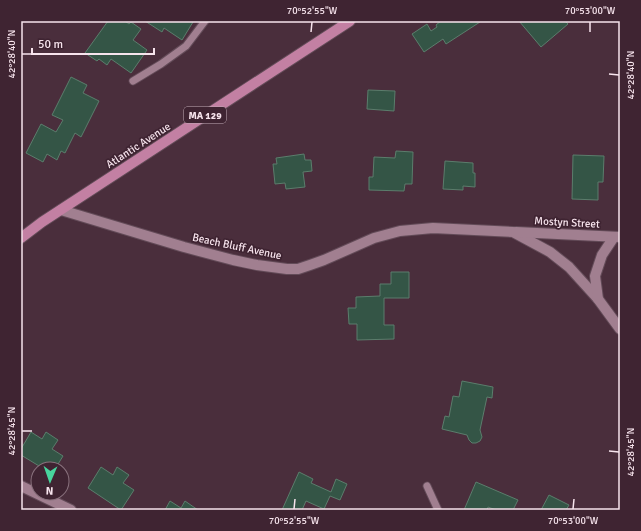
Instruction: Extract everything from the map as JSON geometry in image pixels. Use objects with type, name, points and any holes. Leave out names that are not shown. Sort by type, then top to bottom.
[{"type":"main road","name":"Atlantic Avenue","points":[[21,238],[42,222],[350,21]]},
{"type":"street","name":"Beach Bluff Avenue","points":[[61,210],[233,260],[287,269],[310,265],[374,238],[400,231],[433,228],[513,232],[550,252],[564,263],[598,298],[620,329]]},
{"type":"street","name":"Mostyn Street","points":[[513,232],[617,237]]},
{"type":"street","name":"Beach Bluff Avenue","points":[[598,298],[595,276],[602,255],[617,237]]},
{"type":"street","points":[[21,486],[71,510]]},
{"type":"lane","points":[[133,81],[186,46],[205,21]]},
{"type":"lane","points":[[427,486],[438,510]]},
{"type":"building","points":[[108,21],[125,21],[129,24],[131,22],[141,29],[133,40],[147,50],[131,73],[111,59],[107,65],[99,59],[97,61],[85,53]]},
{"type":"building","points":[[145,21],[193,22],[182,40],[164,28],[162,32]]},
{"type":"building","points":[[441,21],[480,22],[446,44],[443,39],[424,52],[412,34],[427,24],[431,31],[437,27],[436,25]]},
{"type":"building","points":[[519,21],[565,21],[568,24],[541,47]]},
{"type":"building","points":[[71,77],[87,85],[83,93],[99,101],[81,137],[75,133],[65,153],[61,151],[57,160],[47,154],[43,162],[26,153],[41,124],[56,132],[63,120],[52,115]]},
{"type":"building","points":[[368,90],[395,91],[394,111],[367,109]]},
{"type":"building","points":[[396,151],[413,152],[412,184],[405,184],[404,191],[369,190],[369,177],[373,177],[374,157],[395,158]]},
{"type":"building","points":[[304,154],[305,160],[311,160],[312,171],[303,172],[305,187],[286,189],[285,183],[275,184],[273,164],[277,164],[276,158]]},
{"type":"building","points":[[573,155],[604,156],[603,182],[598,182],[598,200],[572,199]]},
{"type":"building","points":[[445,161],[473,163],[475,187],[463,186],[463,190],[443,189]]},
{"type":"building","points":[[391,272],[409,272],[409,298],[384,298],[384,325],[394,325],[394,339],[357,340],[357,324],[349,324],[348,308],[356,308],[356,297],[380,296],[380,284],[391,284]]},
{"type":"building","points":[[462,381],[493,387],[492,398],[487,397],[480,430],[482,437],[480,441],[476,443],[472,443],[467,435],[442,429],[445,416],[449,417],[453,396],[459,397]]},
{"type":"building","points":[[31,432],[42,439],[46,432],[58,440],[52,449],[63,456],[60,461],[31,461],[21,455],[21,449]]},
{"type":"building","points":[[101,467],[113,475],[117,467],[129,475],[123,483],[134,490],[121,510],[88,488]]},
{"type":"building","points":[[299,472],[313,479],[311,483],[331,492],[336,479],[347,484],[340,500],[330,496],[324,509],[306,501],[302,510],[282,510]]},
{"type":"building","points":[[476,482],[518,500],[513,510],[496,510],[488,507],[487,510],[464,510]]},
{"type":"building","points":[[549,495],[569,505],[566,510],[541,510]]},
{"type":"building","points":[[170,501],[181,508],[185,501],[198,510],[165,510]]}]
